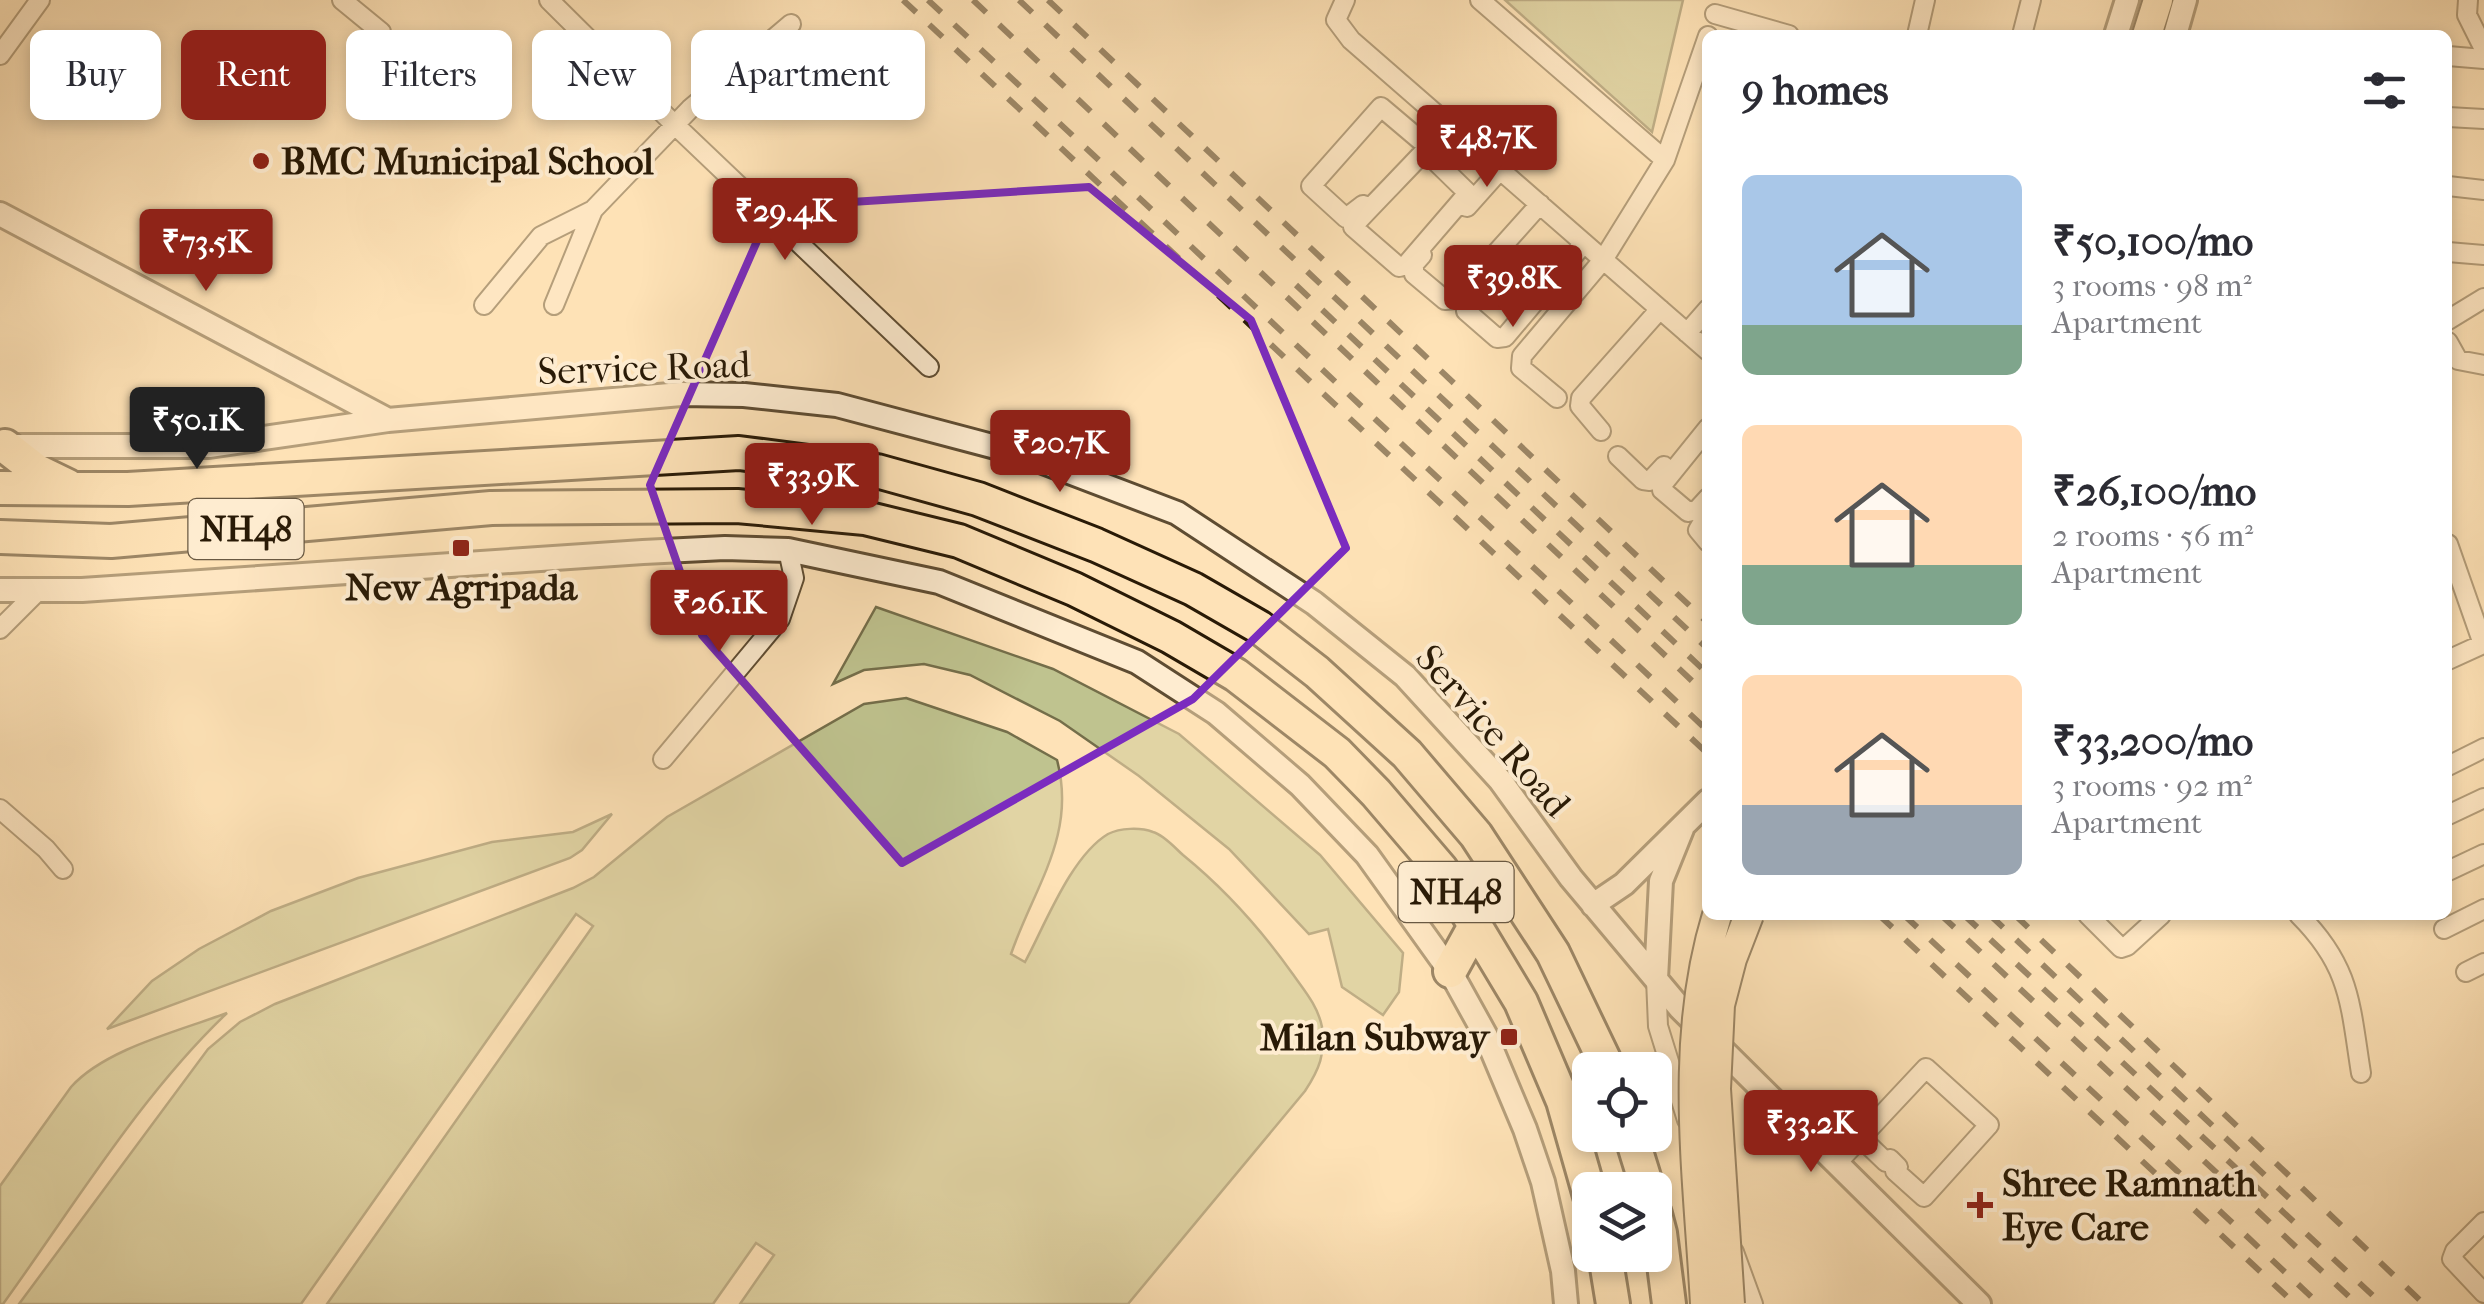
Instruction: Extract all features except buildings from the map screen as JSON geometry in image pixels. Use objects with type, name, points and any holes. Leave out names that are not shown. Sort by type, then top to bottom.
[{"type":"highway","points":[[2,446],[37,471],[69,486]]},
{"type":"highway","name":"NH48","points":[[0,488],[147,488],[738,453],[877,471],[978,499],[1096,545],[1193,589],[1274,638],[1317,672],[1407,754],[1476,835],[1553,953],[1601,1052]]},
{"type":"highway","name":"NH48","points":[[0,538],[111,541],[491,508],[737,506],[865,518],[959,541],[1074,589],[1236,675],[1324,743],[1376,793],[1442,869],[1522,1002],[1562,1101],[1583,1172]]},
{"type":"highway","points":[[1450,971],[1476,924]]},
{"type":"highway","points":[[1608,1272],[1613,1304]]},
{"type":"highway","points":[[1665,1272],[1669,1304]]},
{"type":"main road","points":[[2135,30],[2144,0]]},
{"type":"main road","points":[[2149,30],[2158,0]]},
{"type":"main road","points":[[1706,1304],[1692,1087],[1696,1002],[1716,920]]},
{"type":"main road","points":[[1730,1304],[1716,1090],[1720,1005],[1748,920]]},
{"type":"street","points":[[0,55],[40,0]]},
{"type":"street","points":[[342,0],[379,30]]},
{"type":"street","points":[[549,0],[929,367]]},
{"type":"street","points":[[1480,0],[1665,160]]},
{"type":"street","points":[[1917,30],[1925,0]]},
{"type":"street","points":[[2023,30],[2031,0]]},
{"type":"street","points":[[2117,30],[2126,0]]},
{"type":"street","points":[[2177,30],[2185,0]]},
{"type":"street","points":[[2468,0],[2467,16],[2484,49]]},
{"type":"street","points":[[1343,1],[1336,20],[1340,29],[1702,346]]},
{"type":"street","points":[[1716,7],[1775,30]]},
{"type":"street","points":[[484,304],[541,236],[593,210],[674,124],[792,24]]},
{"type":"street","points":[[1556,398],[1519,363],[1602,260],[1665,160],[1702,52]]},
{"type":"street","points":[[2452,56],[2484,58]]},
{"type":"street","points":[[1422,146],[1354,227],[1399,267],[1406,265],[1468,193],[1422,146],[1381,107],[1313,182],[1312,190],[1350,218],[1422,146],[1444,122]]},
{"type":"street","points":[[2452,118],[2484,119]]},
{"type":"street","points":[[1500,170],[1414,264],[1414,274],[1445,300],[1455,298],[1540,204]]},
{"type":"street","points":[[2452,186],[2484,190]]},
{"type":"street","points":[[554,306],[593,210]]},
{"type":"street","points":[[0,214],[388,420]]},
{"type":"street","points":[[1466,311],[1497,338],[1505,337],[1584,243]]},
{"type":"street","points":[[2452,252],[2484,254]]},
{"type":"street","points":[[2452,318],[2480,303]]},
{"type":"street","points":[[1601,431],[1580,406],[1581,398],[1660,309]]},
{"type":"street","points":[[1686,333],[1702,316]]},
{"type":"street","points":[[2452,349],[2458,360],[2484,366]]},
{"type":"street","name":"Service Road","points":[[2,446],[210,446],[388,420],[681,394],[744,395],[837,405],[1022,454],[1177,513],[1314,603],[1405,676],[1500,780],[1594,905],[1680,1008],[1888,1214],[1965,1300]]},
{"type":"street","points":[[1618,456],[1643,480],[1650,481],[1702,424]]},
{"type":"street","points":[[1702,435],[1662,490],[1688,512],[1702,505]]},
{"type":"street","points":[[663,759],[780,619],[794,578],[788,550]]},
{"type":"street","points":[[0,590],[82,590],[643,552],[788,550],[940,582],[1138,662],[1216,713],[1300,785],[1367,855],[1450,971],[1486,1036],[1526,1129],[1564,1271],[1566,1304]]},
{"type":"street","points":[[2452,555],[2484,645],[2452,658]]},
{"type":"street","points":[[0,629],[40,590]]},
{"type":"street","points":[[2452,764],[2484,748]]},
{"type":"street","points":[[2452,814],[2484,798]]},
{"type":"street","points":[[1594,905],[1624,884],[1702,807]]},
{"type":"street","points":[[0,808],[63,869]]},
{"type":"street","points":[[1682,828],[1661,881],[1658,1026],[1714,1208],[1753,1304]]},
{"type":"street","points":[[2452,869],[2484,854]]},
{"type":"street","points":[[2444,929],[2484,909]]},
{"type":"street","points":[[2096,920],[2117,946],[2124,948],[2156,920]]},
{"type":"street","points":[[2304,920],[2320,936],[2347,983],[2362,1073]]},
{"type":"street","points":[[2466,972],[2484,963]]},
{"type":"street","points":[[1837,1164],[1860,1138],[1926,1068],[1988,1123],[1987,1130],[1927,1196],[1922,1196],[1895,1171],[1898,1167],[1890,1159],[1886,1162],[1860,1138]]},
{"type":"street","points":[[1888,1214],[1913,1188]]},
{"type":"street","points":[[2484,1222],[2454,1251],[2452,1259],[2484,1293]]},
{"type":"highlighted area","points":[[1089,187],[1251,320],[1346,548],[1193,699],[902,863],[702,635],[650,485],[772,207]]},
{"type":"green space","points":[[1505,0],[1683,0],[1652,132]]},
{"type":"green space","points":[[876,607],[1053,669],[1179,734],[1320,855],[1403,953],[1399,992],[1383,1015],[1342,987],[1328,929],[1309,934],[1229,849],[1139,776],[1060,721],[970,675],[924,664],[864,670],[833,684]]},
{"type":"green space","points":[[906,698],[1007,732],[1057,760],[1062,787],[1057,837],[1011,954],[1025,962],[1060,892],[1095,844],[1118,830],[1148,830],[1169,842],[1242,910],[1301,986],[1320,1019],[1322,1053],[1305,1091],[1128,1304],[740,1304],[774,1255],[756,1243],[713,1304],[327,1304],[593,926],[576,914],[301,1304],[19,1304],[208,1049],[240,1022],[275,1004],[573,888],[594,877],[667,817],[864,704]]},
{"type":"green space","points":[[612,814],[582,850],[570,858],[107,1029],[152,981],[199,949],[271,911],[358,878],[492,842],[573,832]]},
{"type":"green space","points":[[227,1013],[165,1080],[0,1304],[0,1186],[71,1087],[123,1052]]},
{"type":"railway","points":[[903,0],[1702,748]]},
{"type":"railway","points":[[928,0],[1702,725]]},
{"type":"railway","points":[[973,0],[1702,690]]},
{"type":"railway","points":[[1019,0],[1702,643]]},
{"type":"railway","points":[[1048,0],[1702,617]]},
{"type":"railway","points":[[1296,285],[1702,668]]},
{"type":"railway","points":[[1884,920],[2295,1304]]},
{"type":"railway","points":[[1909,920],[2319,1304]]},
{"type":"railway","points":[[1946,920],[2357,1304]]},
{"type":"railway","points":[[1969,920],[2382,1304]]},
{"type":"railway","points":[[1995,920],[2289,1198]]},
{"type":"railway","points":[[2020,920],[2424,1304]]},
{"type":"place","name":"BMC Municipal School","points":[[261,161]]},
{"type":"place","name":"New Agripada","points":[[461,548]]},
{"type":"place","name":"Milan Subway","points":[[1509,1037]]},
{"type":"place","name":"Shree Ramnath Eye Care","points":[[1980,1205]]}]
